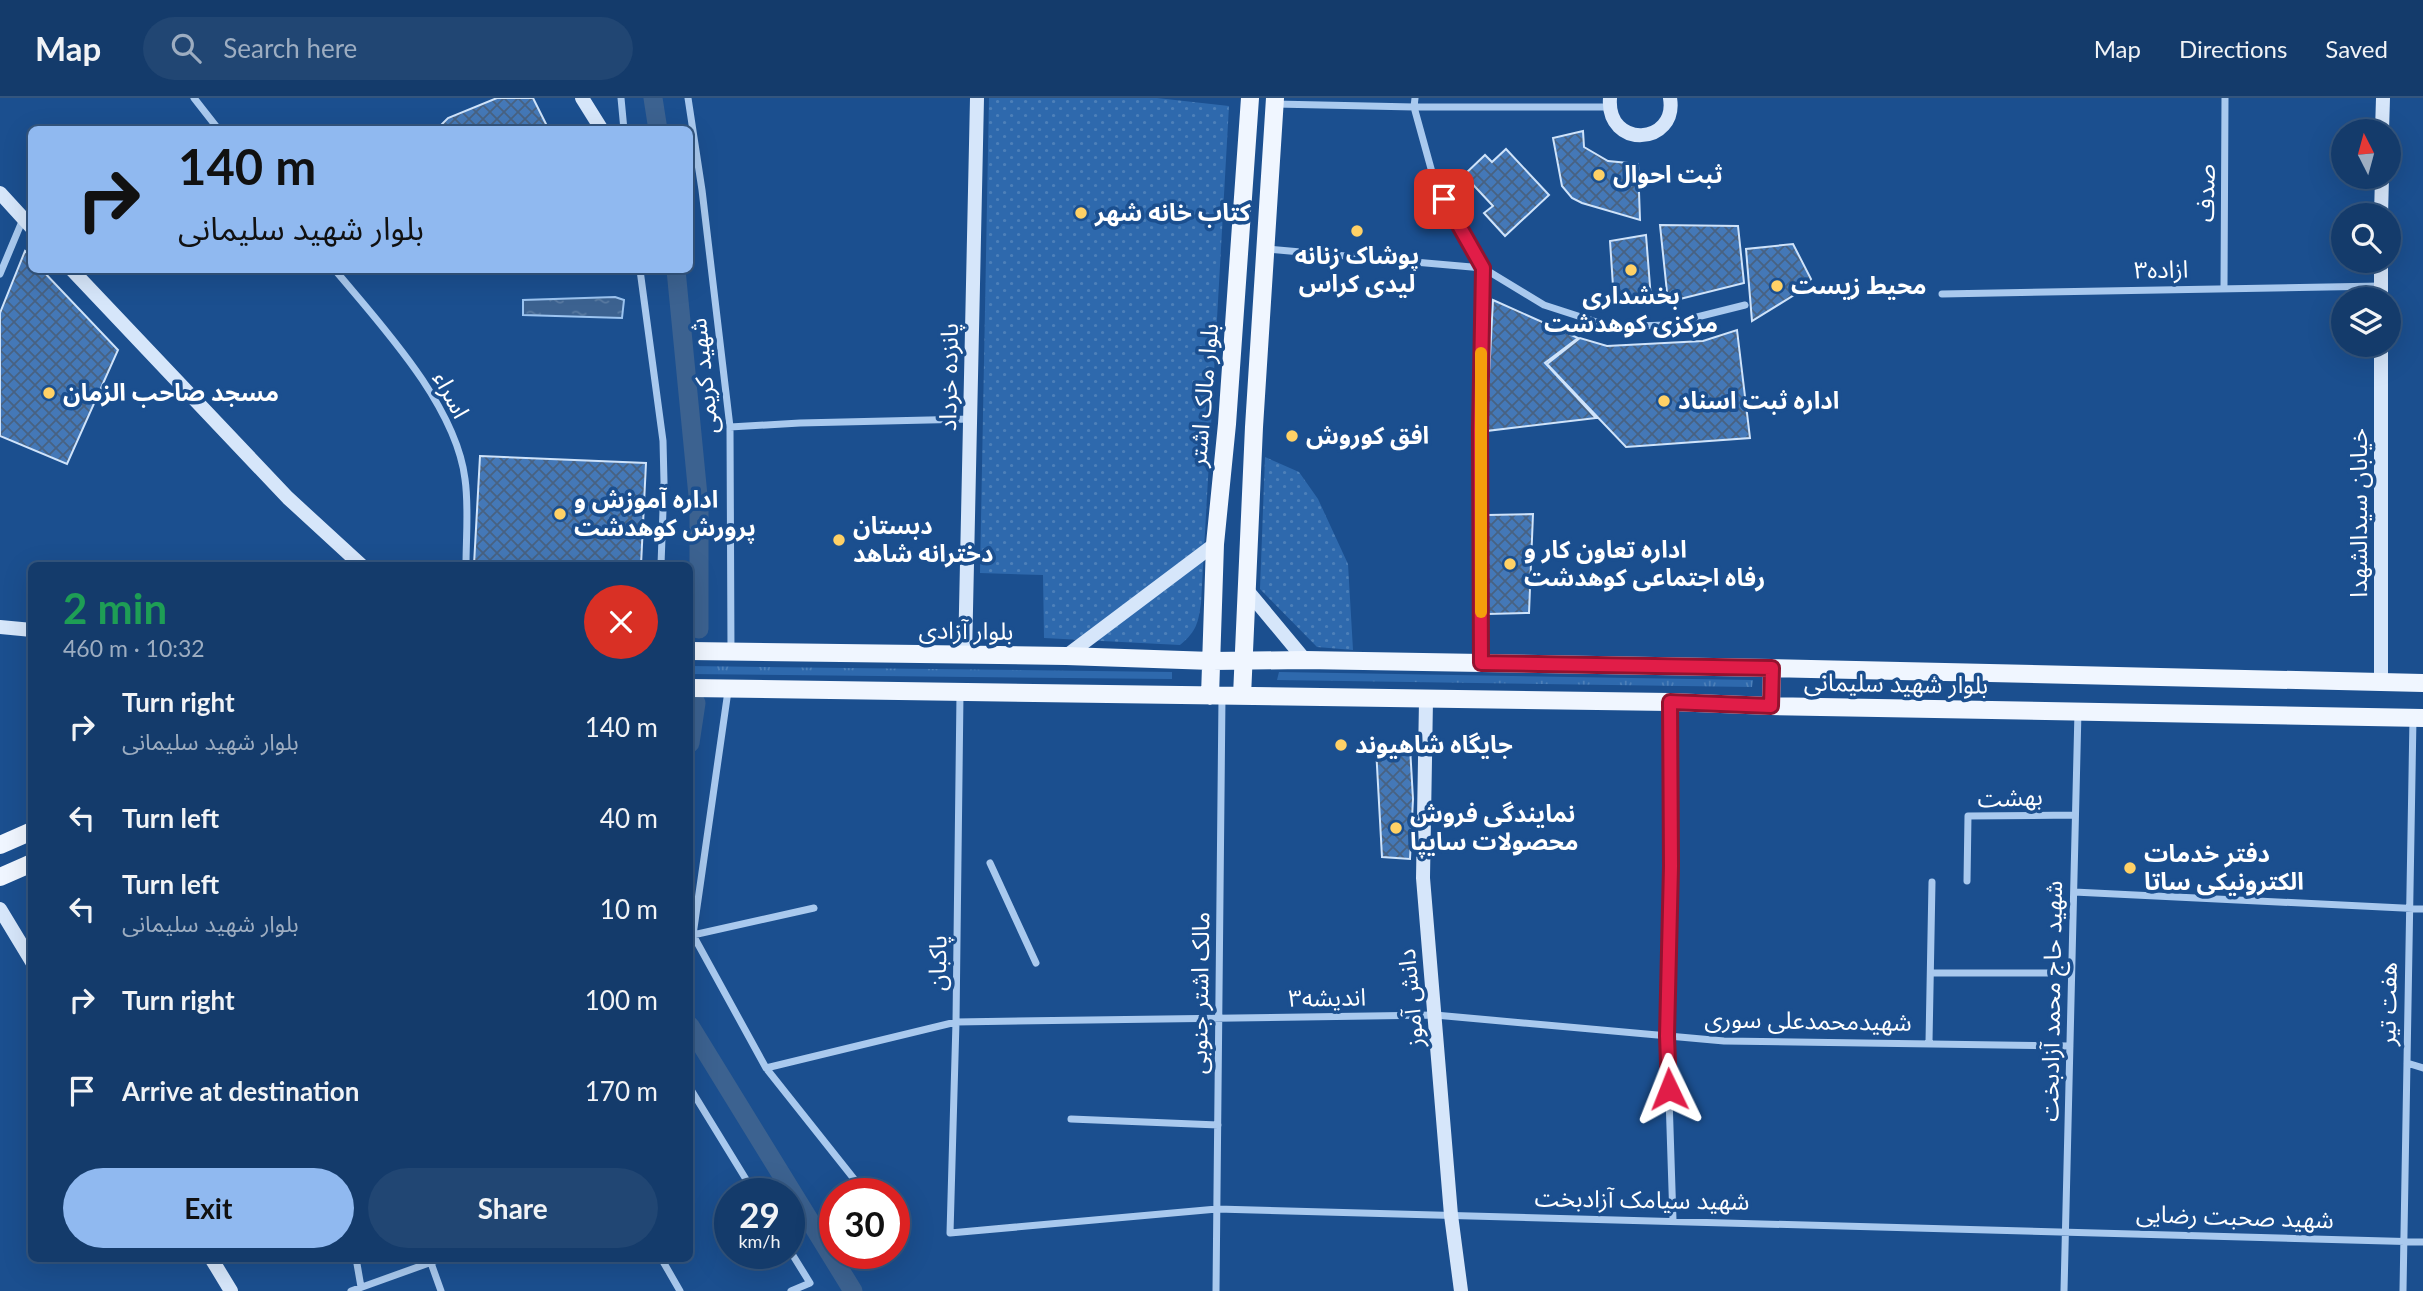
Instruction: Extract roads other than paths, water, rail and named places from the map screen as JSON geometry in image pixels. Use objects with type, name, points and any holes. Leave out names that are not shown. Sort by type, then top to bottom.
[{"type":"main road","points":[[582,98],[600,126]]},
{"type":"main road","name":"پانزده خرداد","points":[[965,656],[976,98]]},
{"type":"main road","name":"بلوار مالک اشتر","points":[[1216,696],[1212,661],[1215,544],[1227,424],[1250,98]]},
{"type":"main road","points":[[1609,102],[1616,125],[1632,135],[1642,136],[1652,134],[1667,121],[1670,98]]},
{"type":"main road","points":[[2382,119],[2383,98]]},
{"type":"main road","name":"بلوار مالک اشتر","points":[[1242,696],[1254,427],[1275,101]]},
{"type":"main road","points":[[0,193],[27,223]]},
{"type":"main road","points":[[75,273],[288,498],[358,562]]},
{"type":"main road","name":"خیابان سیدالشهدا","points":[[2381,357],[2381,682]]},
{"type":"main road","points":[[1227,424],[1254,427]]},
{"type":"main road","points":[[1066,656],[1215,544]]},
{"type":"main road","points":[[1246,589],[1305,660]]},
{"type":"main road","points":[[0,627],[28,630]]},
{"type":"main road","name":"بلوار آزادی","points":[[693,650],[1242,661]]},
{"type":"main road","name":"بلوار شهید سلیمانی","points":[[1242,661],[1772,668],[2423,683]]},
{"type":"main road","points":[[1771,706],[1772,668]]},
{"type":"main road","points":[[693,688],[1242,696]]},
{"type":"main road","name":"بلوار شهید سلیمانی","points":[[1242,696],[2418,718]]},
{"type":"main road","name":"دانش آموز","points":[[1426,700],[1423,877],[1451,1215],[1461,1291]]},
{"type":"main road","points":[[0,845],[28,833]]},
{"type":"main road","points":[[0,877],[28,865]]},
{"type":"main road","points":[[0,909],[28,955]]},
{"type":"main road","points":[[213,1262],[231,1291]]},
{"type":"street","points":[[194,98],[216,126]]},
{"type":"street","points":[[621,98],[624,126]]},
{"type":"street","name":"شهید کریمی","points":[[688,98],[692,126]]},
{"type":"street","points":[[1415,98],[1434,183],[1483,268],[1480,430],[1481,663]]},
{"type":"street","name":"صدف","points":[[2224,288],[2225,98]]},
{"type":"street","points":[[1275,101],[1415,107],[1609,102]]},
{"type":"street","name":"شهید کریمی","points":[[693,131],[730,427],[731,651]]},
{"type":"street","points":[[0,274],[27,223]]},
{"type":"street","points":[[1266,249],[1483,268],[1544,305],[1612,327],[1665,325],[1745,305]]},
{"type":"street","name":"اسراء","points":[[338,273],[409,358],[439,408],[455,443],[465,478],[466,562]]},
{"type":"street","points":[[640,273],[663,441],[662,562]]},
{"type":"street","name":"ازاده۳","points":[[1942,294],[2224,288],[2331,291]]},
{"type":"street","points":[[730,427],[971,419]]},
{"type":"street","points":[[728,689],[693,935],[766,1068],[853,1178]]},
{"type":"street","name":"پاکبان","points":[[950,1233],[960,693]]},
{"type":"street","name":"مالک اشتر جنوبی","points":[[1216,696],[1219,1018],[1216,1291]]},
{"type":"street","points":[[1670,702],[1671,866],[1667,1036],[1673,1220]]},
{"type":"street","name":"شهید حاج محمد آزادبخت","points":[[2064,1291],[2078,711]]},
{"type":"street","name":"هفت تیر","points":[[2403,1291],[2410,908],[2418,718]]},
{"type":"street","name":"بهشت","points":[[1967,881],[1968,816],[2076,815]]},
{"type":"street","points":[[990,863],[1037,963]]},
{"type":"street","points":[[1929,1042],[1932,881]]},
{"type":"street","points":[[2074,892],[2423,909]]},
{"type":"street","points":[[693,935],[814,908]]},
{"type":"street","points":[[1931,973],[2071,973]]},
{"type":"street","name":"اندیشه۳","points":[[766,1068],[956,1022],[1435,1015]]},
{"type":"street","name":"شهیدمحمدعلی سوری","points":[[1435,1015],[1724,1041],[2070,1046]]},
{"type":"street","points":[[2407,1063],[2423,1068]]},
{"type":"street","points":[[693,1093],[745,1178]]},
{"type":"street","points":[[1071,1119],[1218,1125]]},
{"type":"street","name":"شهید سیامک آزادبخت","points":[[950,1233],[1217,1209],[2066,1231]]},
{"type":"street","name":"شهید صحبت رضایی","points":[[2066,1231],[2423,1242]]},
{"type":"street","points":[[357,1262],[361,1287]]},
{"type":"street","points":[[663,1262],[680,1291]]},
{"type":"street","points":[[351,1291],[431,1263],[441,1291]]},
{"type":"street","points":[[791,1291],[810,1283],[801,1269]]},
{"type":"water","points":[[615,297],[624,300],[622,318],[523,315],[523,300]]},
{"type":"waterway","points":[[653,98],[657,126]]},
{"type":"waterway","points":[[676,273],[699,506],[699,629]]},
{"type":"waterway","points":[[693,723],[696,703]]},
{"type":"waterway","points":[[693,1031],[853,1291]]},
{"type":"place","name":"ثبت احوال","points":[[1599,175]]},
{"type":"place","name":"کتاب خانه شهر","points":[[1081,213]]},
{"type":"place","name":"پوشاک زنانه لیدی کراس","points":[[1357,231]]},
{"type":"place","name":"بخشداری مرکزی کوهدشت","points":[[1631,270]]},
{"type":"place","name":"محیط زیست","points":[[1777,286]]},
{"type":"place","name":"مسجد صاحب الزمان","points":[[49,393]]},
{"type":"place","name":"اداره ثبت اسناد","points":[[1664,401]]},
{"type":"place","name":"افق کوروش","points":[[1292,436]]},
{"type":"place","name":"اداره آموزش و پرورش کوهدشت","points":[[560,514]]},
{"type":"place","name":"دبستان دخترانه شاهد","points":[[839,540]]},
{"type":"place","name":"اداره تعاون کار و رفاه اجتماعی کوهدشت","points":[[1510,564]]},
{"type":"place","name":"جایگاه شاهیوند","points":[[1341,745]]},
{"type":"place","name":"نمایندگی فروش محصولات سایپا","points":[[1396,828]]},
{"type":"place","name":"دفتر خدمات الکترونیکی ساتا","points":[[2130,868]]}]
